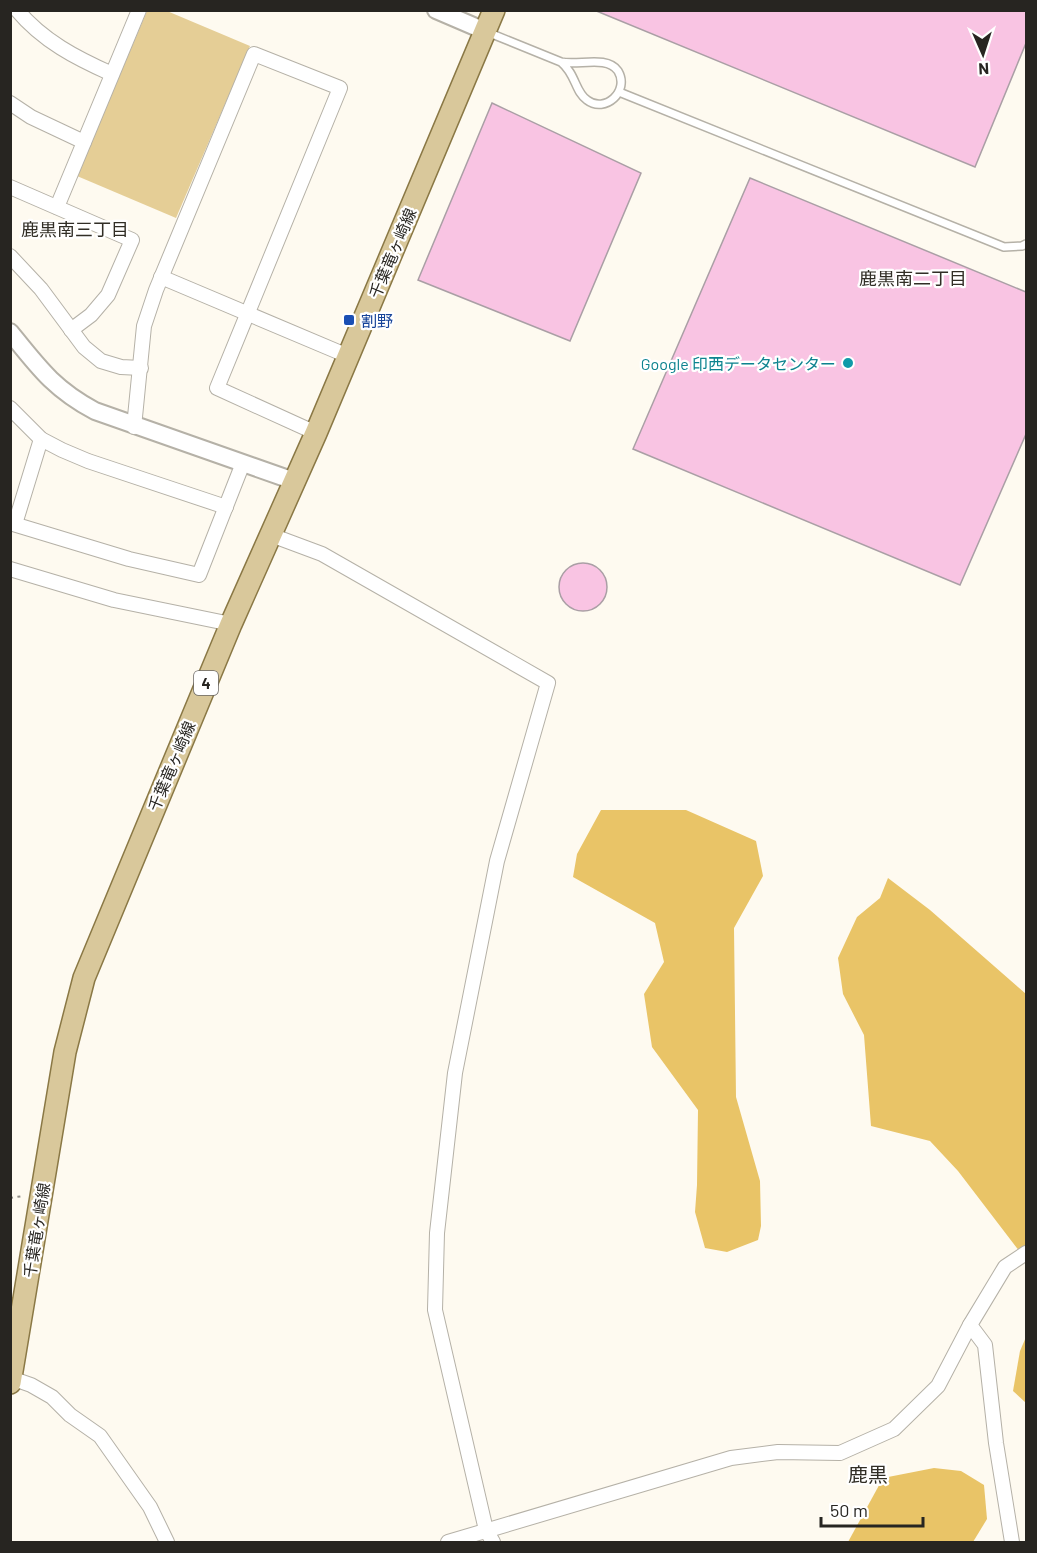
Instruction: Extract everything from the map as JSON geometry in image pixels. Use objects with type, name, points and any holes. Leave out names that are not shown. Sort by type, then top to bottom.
[{"type":"main road","name":"千葉竜ヶ崎線","points":[[10,1383],[65,1052],[81,989],[131,861],[231,624],[316,433],[494,10]]},
{"type":"street","points":[[17,10],[29,25],[68,53],[112,74]]},
{"type":"street","points":[[57,207],[139,10]]},
{"type":"street","points":[[436,10],[485,31]]},
{"type":"street","points":[[134,427],[144,326],[161,277],[254,54],[340,88],[218,388],[316,433]]},
{"type":"street","points":[[10,103],[31,117],[84,142]]},
{"type":"street","points":[[10,187],[132,240],[108,295],[91,315],[71,330]]},
{"type":"street","points":[[10,256],[41,290],[84,347],[101,361],[121,367],[141,368]]},
{"type":"street","points":[[161,277],[348,356]]},
{"type":"street","points":[[13,339],[46,377],[77,401],[95,411],[134,427],[294,481]]},
{"type":"street","points":[[10,408],[41,439],[88,461],[226,507]]},
{"type":"street","points":[[41,439],[13,524],[129,560],[199,575],[243,463]]},
{"type":"street","points":[[271,535],[322,554],[548,683],[495,872],[454,1073],[437,1233],[435,1310],[490,1536]]},
{"type":"street","points":[[10,569],[114,600],[231,624]]},
{"type":"street","points":[[448,1542],[490,1536],[731,1458],[778,1452],[840,1452],[894,1429],[938,1386],[970,1325],[1005,1267],[1026,1253]]},
{"type":"street","points":[[970,1325],[985,1345],[996,1443],[1012,1542]]},
{"type":"street","points":[[11,1378],[52,1396],[70,1415],[100,1436],[150,1507],[167,1542]]},
{"type":"lane","points":[[485,31],[561,62],[582,64],[598,61],[611,64],[616,68],[621,80],[619,92],[610,102],[592,103],[582,95],[569,69],[561,62]]},
{"type":"lane","points":[[619,92],[1004,247],[1026,244]]},
{"type":"shaded area","points":[[147,11],[167,11],[250,46],[176,218],[77,176]]},
{"type":"shaded area","points":[[601,810],[686,810],[756,841],[763,876],[734,928],[736,1097],[760,1181],[761,1226],[758,1240],[727,1252],[705,1248],[695,1212],[698,1110],[652,1047],[644,994],[664,962],[655,923],[573,877],[577,854]]},
{"type":"shaded area","points":[[888,878],[930,910],[1026,994],[1026,1265],[1020,1252],[958,1171],[930,1141],[871,1126],[864,1035],[843,994],[838,958],[857,917],[880,898]]},
{"type":"shaded area","points":[[1026,1337],[1026,1403],[1013,1391],[1020,1351]]},
{"type":"shaded area","points":[[934,1468],[961,1471],[984,1485],[987,1519],[973,1542],[848,1542],[883,1478]]},
{"type":"building","points":[[594,10],[1026,10],[1026,43],[975,167]]},
{"type":"building","points":[[492,103],[641,173],[570,341],[418,280]]},
{"type":"building","name":"Google 印西データセンター","points":[[750,178],[1026,292],[1026,434],[960,585],[633,449]]},
{"type":"building","points":[[583,563],[600,570],[607,587],[600,604],[583,611],[566,604],[559,587],[566,570]]},
{"type":"place","name":"割野","points":[[349,320]]},
{"type":"place","name":"Google 印西データセンター","points":[[848,363]]},
{"type":"district","name":"鹿黒南三丁目","points":[[75,229]]},
{"type":"district","name":"鹿黒南二丁目","points":[[913,278]]},
{"type":"district","name":"鹿黒","points":[[868,1474]]}]
